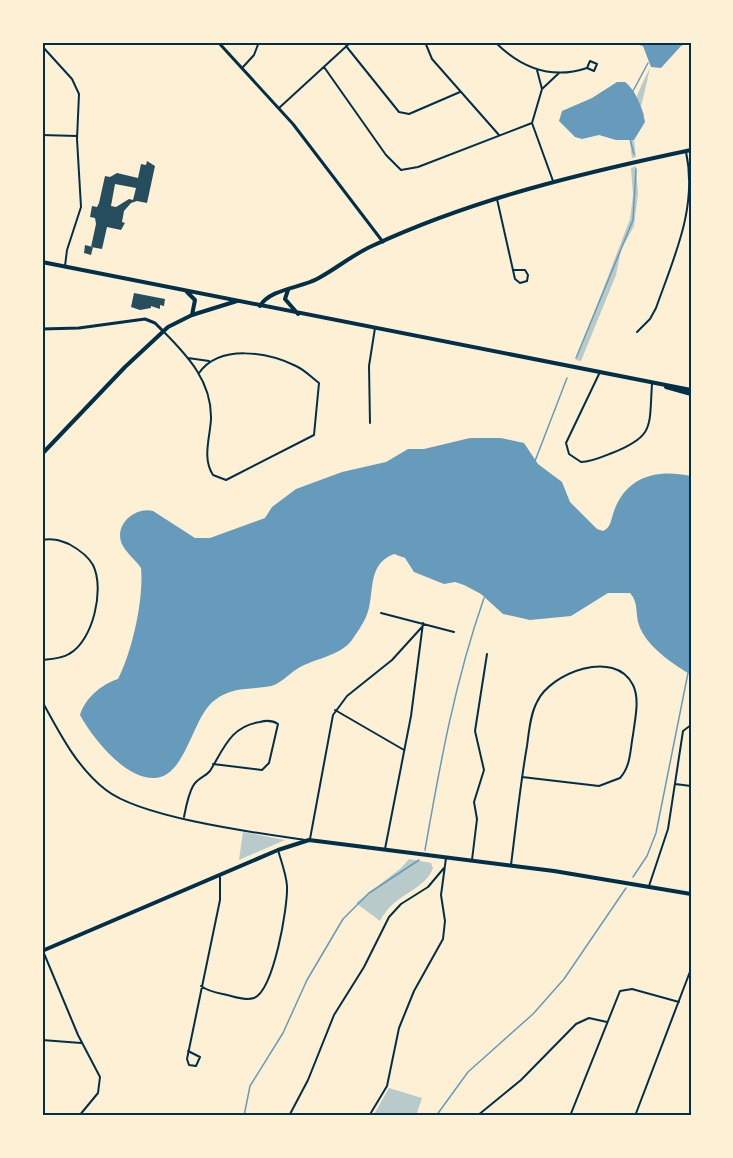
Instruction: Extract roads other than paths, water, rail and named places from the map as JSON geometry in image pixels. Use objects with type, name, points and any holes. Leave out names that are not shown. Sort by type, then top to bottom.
[{"type":"main road","points":[[259,306],[267,298],[314,280],[383,242],[497,198],[553,181],[688,151]]},
{"type":"main road","points":[[42,262],[691,392]]},
{"type":"main road","points":[[181,290],[193,296],[195,304],[192,315]]},
{"type":"main road","points":[[288,290],[285,299],[299,314]]},
{"type":"main road","points":[[42,454],[163,331],[192,315],[237,302]]},
{"type":"main road","points":[[42,951],[278,850],[309,840],[511,865],[691,894]]},
{"type":"street","points":[[218,42],[301,133],[383,242]]},
{"type":"street","points":[[243,67],[254,55],[259,42]]},
{"type":"street","points":[[279,108],[351,42]]},
{"type":"street","points":[[425,42],[432,59],[499,135]]},
{"type":"street","points":[[495,42],[520,63],[537,70],[559,74],[587,68]]},
{"type":"street","points":[[42,46],[72,79],[77,89],[81,207],[67,250],[65,266]]},
{"type":"street","points":[[346,46],[399,112],[409,114],[460,92]]},
{"type":"street","points":[[324,67],[386,155],[401,170],[412,170],[532,123]]},
{"type":"street","points":[[537,70],[542,89],[532,123],[553,181]]},
{"type":"street","points":[[542,89],[559,74]]},
{"type":"street","points":[[42,135],[77,136]]},
{"type":"street","points":[[637,332],[650,320],[656,308],[686,222],[688,151]]},
{"type":"street","points":[[497,198],[513,270],[517,282],[527,281],[526,271],[513,270]]},
{"type":"street","points":[[42,329],[79,328],[146,319],[155,323],[188,358],[207,388],[211,407],[207,457],[209,469],[218,478],[226,480],[314,435],[319,384],[302,369],[274,359],[234,353],[209,361],[188,358]]},
{"type":"street","points":[[369,423],[369,366],[375,328]]},
{"type":"street","points":[[199,373],[209,361]]},
{"type":"street","points":[[598,374],[566,443],[569,454],[583,462],[634,444],[641,439],[649,424],[652,384]]},
{"type":"street","points":[[42,540],[56,539],[82,553],[93,566],[97,586],[92,620],[78,648],[59,658],[42,660]]},
{"type":"street","points":[[381,613],[454,632]]},
{"type":"street","points":[[42,701],[76,757],[105,789],[131,803],[183,817],[309,840],[330,720],[335,710],[347,696],[392,660],[422,625]]},
{"type":"street","points":[[385,849],[420,654],[422,625]]},
{"type":"street","points":[[472,860],[477,819],[474,802],[484,770],[474,731],[487,654]]},
{"type":"street","points":[[511,865],[522,777],[533,711],[539,696],[567,674],[596,667],[613,669],[629,678],[635,689],[636,712],[628,763],[620,778],[599,786],[522,777]]},
{"type":"street","points":[[335,710],[404,750]]},
{"type":"street","points":[[183,817],[194,783],[209,772],[213,764],[237,730],[263,721],[278,724],[272,755],[266,768],[259,771],[213,764]]},
{"type":"street","points":[[649,886],[665,843],[682,731],[691,725]]},
{"type":"street","points":[[675,784],[691,786]]},
{"type":"street","points":[[201,986],[207,990],[248,999],[256,997],[264,989],[274,960],[287,895],[278,850]]},
{"type":"street","points":[[369,1116],[387,1086],[399,1028],[414,991],[442,944],[445,925],[441,895],[446,857]]},
{"type":"street","points":[[289,1116],[308,1080],[334,1015],[364,967],[389,917],[401,903],[428,887],[444,868]]},
{"type":"street","points":[[188,1051],[199,1056],[198,1065],[192,1066],[187,1063],[188,1051],[220,900],[220,875]]},
{"type":"street","points":[[42,951],[101,1082],[98,1092],[79,1116]]},
{"type":"street","points":[[635,1116],[691,969]]},
{"type":"street","points":[[570,1116],[617,995],[625,988],[679,1002]]},
{"type":"street","points":[[477,1116],[521,1080],[576,1024],[590,1018],[607,1022]]},
{"type":"street","points":[[42,1040],[82,1042]]},
{"type":"water","points":[[628,42],[689,42],[681,46],[661,68],[651,67],[643,46]]},
{"type":"water","points":[[617,82],[625,82],[629,85],[642,111],[645,122],[634,140],[616,140],[599,135],[582,139],[575,137],[559,121],[562,111],[592,98]]},
{"type":"water","points":[[470,438],[501,438],[524,443],[538,464],[562,482],[570,502],[597,529],[603,531],[609,525],[620,499],[635,483],[655,475],[691,476],[691,675],[668,660],[648,640],[639,625],[635,601],[630,593],[608,593],[571,616],[530,620],[503,614],[481,594],[464,585],[455,582],[444,584],[414,572],[405,558],[394,554],[379,565],[373,581],[366,617],[347,646],[304,665],[274,685],[235,690],[215,700],[200,719],[181,758],[164,776],[153,778],[131,771],[110,755],[92,734],[80,715],[82,709],[95,692],[118,679],[132,640],[139,610],[141,568],[125,549],[120,539],[123,525],[132,515],[146,510],[153,511],[195,538],[210,538],[265,518],[272,507],[296,489],[342,472],[386,462],[408,449],[424,449]]},
{"type":"waterway","points":[[633,91],[648,63]]},
{"type":"waterway","points":[[630,139],[634,154]]},
{"type":"waterway","points":[[576,358],[633,220],[636,169]]},
{"type":"waterway","points":[[535,461],[567,378]]},
{"type":"waterway","points":[[425,850],[457,692],[484,598]]},
{"type":"waterway","points":[[633,877],[647,856],[656,833],[688,673]]},
{"type":"waterway","points":[[244,1116],[250,1086],[283,1033],[307,980],[343,919],[369,893],[419,860]]},
{"type":"waterway","points":[[436,1116],[468,1072],[533,1014],[564,979],[626,888]]}]
